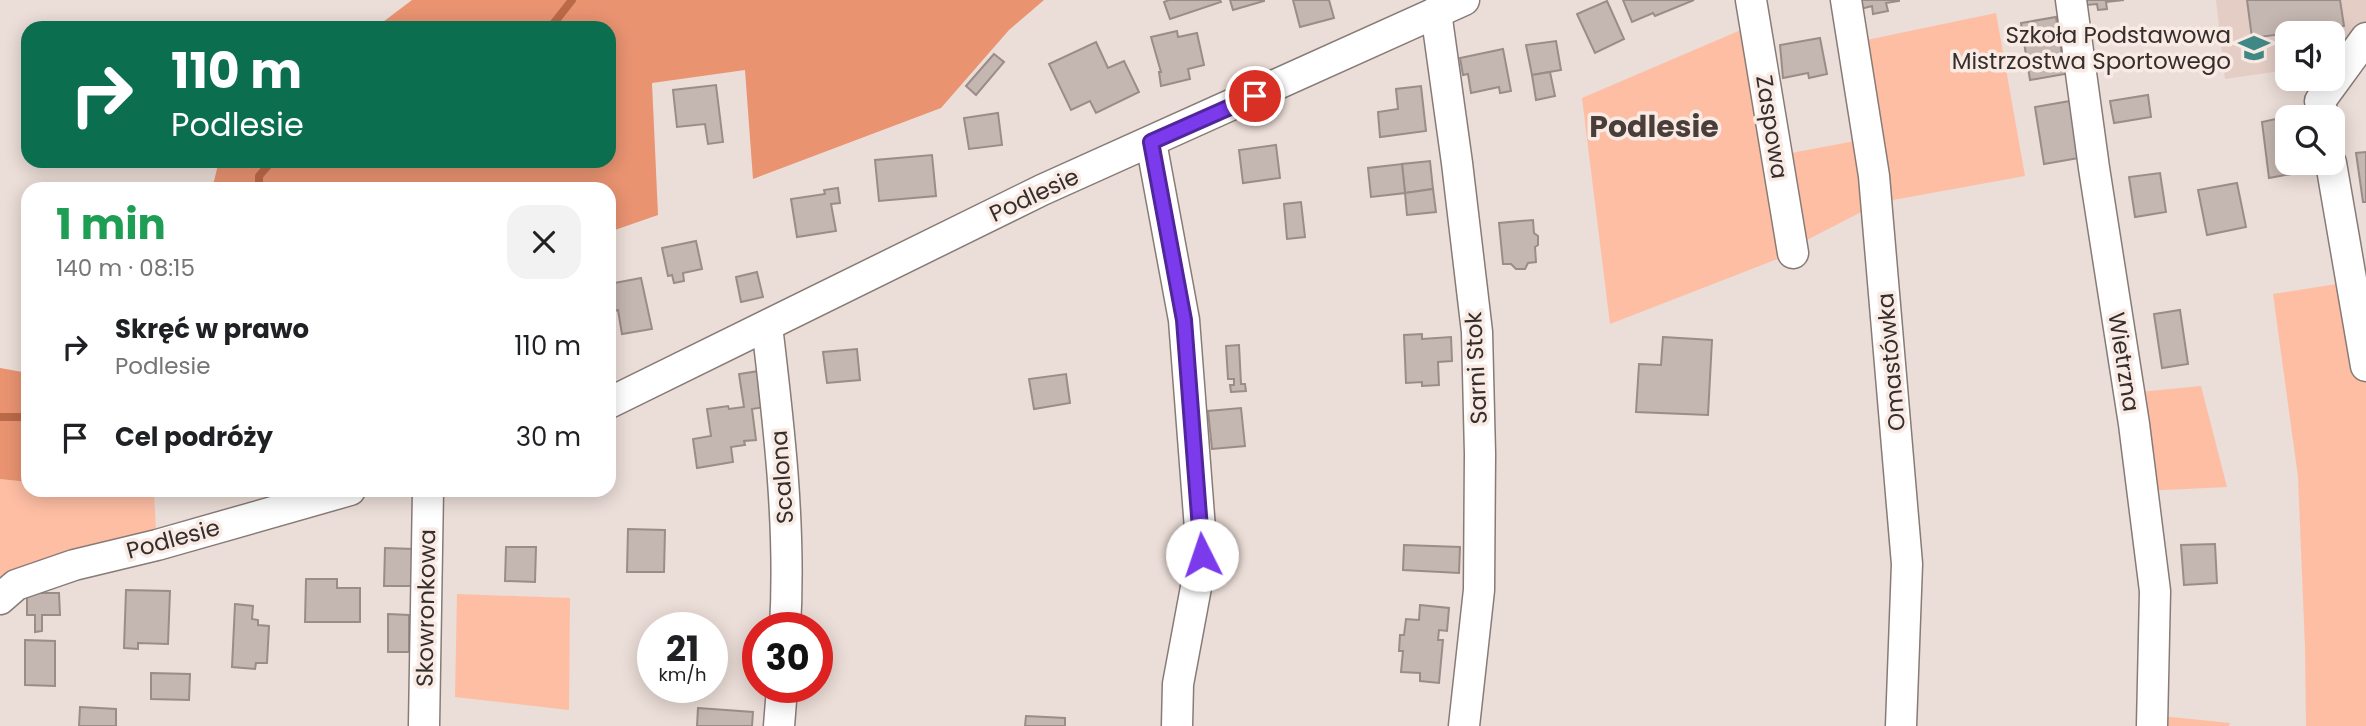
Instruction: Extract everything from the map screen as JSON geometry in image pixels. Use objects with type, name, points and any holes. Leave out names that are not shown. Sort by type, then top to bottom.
[{"type":"street","name":"Podlesie","points":[[616,400],[1042,190],[1464,0]]},
{"type":"street","name":"Zaspowa","points":[[1751,0],[1793,253]]},
{"type":"street","name":"Omastówka","points":[[1846,0],[1874,176],[1907,564],[1900,726]]},
{"type":"street","name":"Wietrzna","points":[[2071,0],[2134,424],[2155,591],[2152,726]]},
{"type":"street","name":"Sarni Stok","points":[[1436,12],[1477,332],[1479,590],[1464,726]]},
{"type":"street","points":[[2321,105],[2320,101],[2366,38]]},
{"type":"street","points":[[1151,142],[1184,320],[1202,555],[1178,684],[1177,726]]},
{"type":"street","points":[[2333,175],[2366,366]]},
{"type":"street","name":"Scalona","points":[[767,327],[777,410],[789,572],[786,612]]},
{"type":"street","name":"Podlesie","points":[[0,599],[16,585],[74,565],[157,545],[325,497]]},
{"type":"street","name":"Skowronkowa","points":[[424,726],[428,497]]},
{"type":"street","points":[[779,726],[781,703]]},
{"type":"shaded area","points":[[412,0],[1044,0],[1009,30],[941,108],[753,179],[745,70],[652,83],[658,215],[616,230],[616,182],[214,182],[217,168],[616,168],[616,21],[384,21]]},
{"type":"shaded area","name":"Szkoła Podstawowa Mistrzostwa Sportowego","points":[[2216,0],[2366,0],[2366,27],[2345,50],[2345,21],[2275,21],[2275,72],[2225,79]]},
{"type":"shaded area","points":[[1996,13],[2025,176],[1882,202],[1857,42]]},
{"type":"shaded area","points":[[1755,24],[1793,253],[1610,324],[1582,98]]},
{"type":"shaded area","points":[[1860,140],[1871,207],[1797,245],[1781,155]]},
{"type":"shaded area","points":[[2343,283],[2366,366],[2366,726],[2306,726],[2298,477],[2273,294]]},
{"type":"shaded area","points":[[0,368],[21,372],[21,481],[0,479]]},
{"type":"shaded area","points":[[2201,386],[2227,487],[2142,491],[2129,393]]},
{"type":"shaded area","points":[[0,479],[21,481],[21,497],[154,497],[156,531],[57,555],[0,577]]},
{"type":"shaded area","points":[[457,594],[570,598],[569,710],[455,697]]},
{"type":"shaded area","points":[[2152,715],[2230,723],[2229,726],[2152,726]]},
{"type":"building","points":[[1230,0],[1264,0],[1264,1],[1233,10]]},
{"type":"building","points":[[1293,0],[1329,0],[1334,18],[1300,27]]},
{"type":"building","points":[[1623,0],[1694,0],[1632,22]]},
{"type":"building","points":[[1855,0],[1899,1],[1886,3],[1888,11],[1873,14],[1872,6],[1857,10]]},
{"type":"building","points":[[2087,0],[2124,0],[2106,2],[2107,9],[2098,10],[2097,4],[2087,5]]},
{"type":"building","points":[[2247,0],[2340,0],[2343,21],[2275,21],[2275,35],[2252,38]]},
{"type":"building","points":[[1607,1],[1624,39],[1595,53],[1577,14]]},
{"type":"building","points":[[1164,2],[1221,2],[1170,19]]},
{"type":"building","points":[[2056,17],[2065,74],[2030,80],[2021,23]]},
{"type":"building","points":[[1177,31],[1178,37],[1197,33],[1204,65],[1188,69],[1190,79],[1161,86],[1161,72],[1151,37]]},
{"type":"building","points":[[1820,38],[1827,74],[1809,78],[1808,73],[1783,78],[1780,45]]},
{"type":"building","points":[[1556,41],[1561,70],[1532,75],[1526,45]]},
{"type":"building","points":[[1096,42],[1108,68],[1124,61],[1139,92],[1096,113],[1090,101],[1071,110],[1049,64]]},
{"type":"building","points":[[1503,49],[1511,91],[1500,93],[1499,87],[1471,93],[1468,74],[1463,75],[1460,58]]},
{"type":"building","points":[[994,54],[1004,62],[976,95],[966,86]]},
{"type":"building","points":[[1550,72],[1555,96],[1536,100],[1532,75]]},
{"type":"building","points":[[716,85],[723,142],[708,144],[705,124],[677,127],[673,90]]},
{"type":"building","points":[[1421,86],[1426,131],[1380,137],[1378,112],[1398,109],[1396,89]]},
{"type":"building","points":[[2148,95],[2151,117],[2114,123],[2110,101]]},
{"type":"building","points":[[2070,101],[2079,158],[2044,164],[2035,107]]},
{"type":"building","points":[[998,113],[1002,145],[969,149],[964,118]]},
{"type":"building","points":[[2275,119],[2275,175],[2286,175],[2269,178],[2262,122]]},
{"type":"building","points":[[1276,145],[1280,178],[1243,183],[1239,150]]},
{"type":"building","points":[[2366,152],[2366,202],[2363,202],[2356,153]]},
{"type":"building","points":[[932,155],[936,196],[879,201],[875,160]]},
{"type":"building","points":[[1430,161],[1433,189],[1405,193],[1402,164]]},
{"type":"building","points":[[1402,164],[1405,193],[1371,197],[1368,168]]},
{"type":"building","points":[[2160,173],[2166,212],[2135,217],[2129,177]]},
{"type":"building","points":[[2237,183],[2246,227],[2207,235],[2198,190]]},
{"type":"building","points":[[838,188],[840,203],[831,204],[836,231],[797,237],[791,199],[825,194],[824,190]]},
{"type":"building","points":[[1433,189],[1436,212],[1407,215],[1405,193]]},
{"type":"building","points":[[1301,202],[1305,237],[1287,239],[1284,204]]},
{"type":"building","points":[[1533,220],[1534,233],[1538,236],[1538,245],[1535,247],[1536,262],[1528,263],[1525,269],[1503,264],[1499,223]]},
{"type":"building","points":[[696,241],[702,269],[683,273],[684,281],[674,283],[672,275],[668,276],[662,248]]},
{"type":"building","points":[[757,272],[763,297],[741,302],[736,277]]},
{"type":"building","points":[[641,278],[652,329],[622,334],[616,310],[616,283]]},
{"type":"building","points":[[2180,310],[2188,364],[2162,368],[2154,314]]},
{"type":"building","points":[[1422,334],[1422,339],[1451,337],[1452,361],[1438,362],[1439,385],[1406,383],[1404,335]]},
{"type":"building","points":[[1663,337],[1712,340],[1708,415],[1636,412],[1639,364],[1661,365]]},
{"type":"building","points":[[1239,345],[1241,384],[1245,384],[1246,391],[1231,392],[1230,385],[1234,385],[1234,379],[1228,379],[1226,346]]},
{"type":"building","points":[[857,349],[860,380],[827,383],[823,352]]},
{"type":"building","points":[[759,371],[764,407],[752,409],[756,440],[744,441],[745,445],[731,447],[733,462],[697,468],[693,439],[711,436],[707,409],[744,407],[739,374]]},
{"type":"building","points":[[1066,374],[1070,403],[1034,409],[1029,379]]},
{"type":"building","points":[[1241,408],[1245,446],[1212,449],[1208,411]]},
{"type":"building","points":[[628,529],[665,530],[664,572],[627,572]]},
{"type":"building","points":[[2215,544],[2217,583],[2184,585],[2181,545]]},
{"type":"building","points":[[1404,545],[1460,547],[1459,573],[1403,570]]},
{"type":"building","points":[[506,547],[536,547],[535,582],[505,581]]},
{"type":"building","points":[[385,548],[414,549],[413,586],[384,586]]},
{"type":"building","points":[[306,579],[337,579],[337,588],[360,588],[360,622],[305,622]]},
{"type":"building","points":[[126,590],[170,591],[168,644],[138,643],[138,649],[124,648]]},
{"type":"building","points":[[27,593],[59,593],[60,615],[42,615],[42,631],[35,632],[35,615],[27,615]]},
{"type":"building","points":[[235,604],[253,606],[252,619],[258,620],[258,625],[269,626],[267,663],[256,663],[255,669],[232,667]]},
{"type":"building","points":[[1420,605],[1449,608],[1447,631],[1439,630],[1438,640],[1443,640],[1439,683],[1420,681],[1420,673],[1401,672],[1403,651],[1399,651],[1400,635],[1404,635],[1406,619],[1419,620]]},
{"type":"building","points":[[388,614],[409,615],[409,652],[388,652]]},
{"type":"building","points":[[25,640],[55,641],[55,686],[25,685]]},
{"type":"building","points":[[151,673],[190,674],[189,700],[151,699]]},
{"type":"building","points":[[80,707],[116,709],[116,726],[79,726]]},
{"type":"building","points":[[698,708],[753,712],[752,726],[697,726]]},
{"type":"building","points":[[1026,716],[1065,718],[1065,726],[1025,726]]},
{"type":"waterway","points":[[556,21],[572,0]]},
{"type":"waterway","points":[[259,182],[259,176],[266,168]]},
{"type":"waterway","points":[[0,417],[21,417]]},
{"type":"place","name":"Szkoła Podstawowa Mistrzostwa Sportowego","points":[[2254,48]]},
{"type":"district","name":"Podlesie","points":[[1654,126]]},
{"type":"route","points":[[1202,555],[1184,320],[1151,142],[1255,96]]}]
